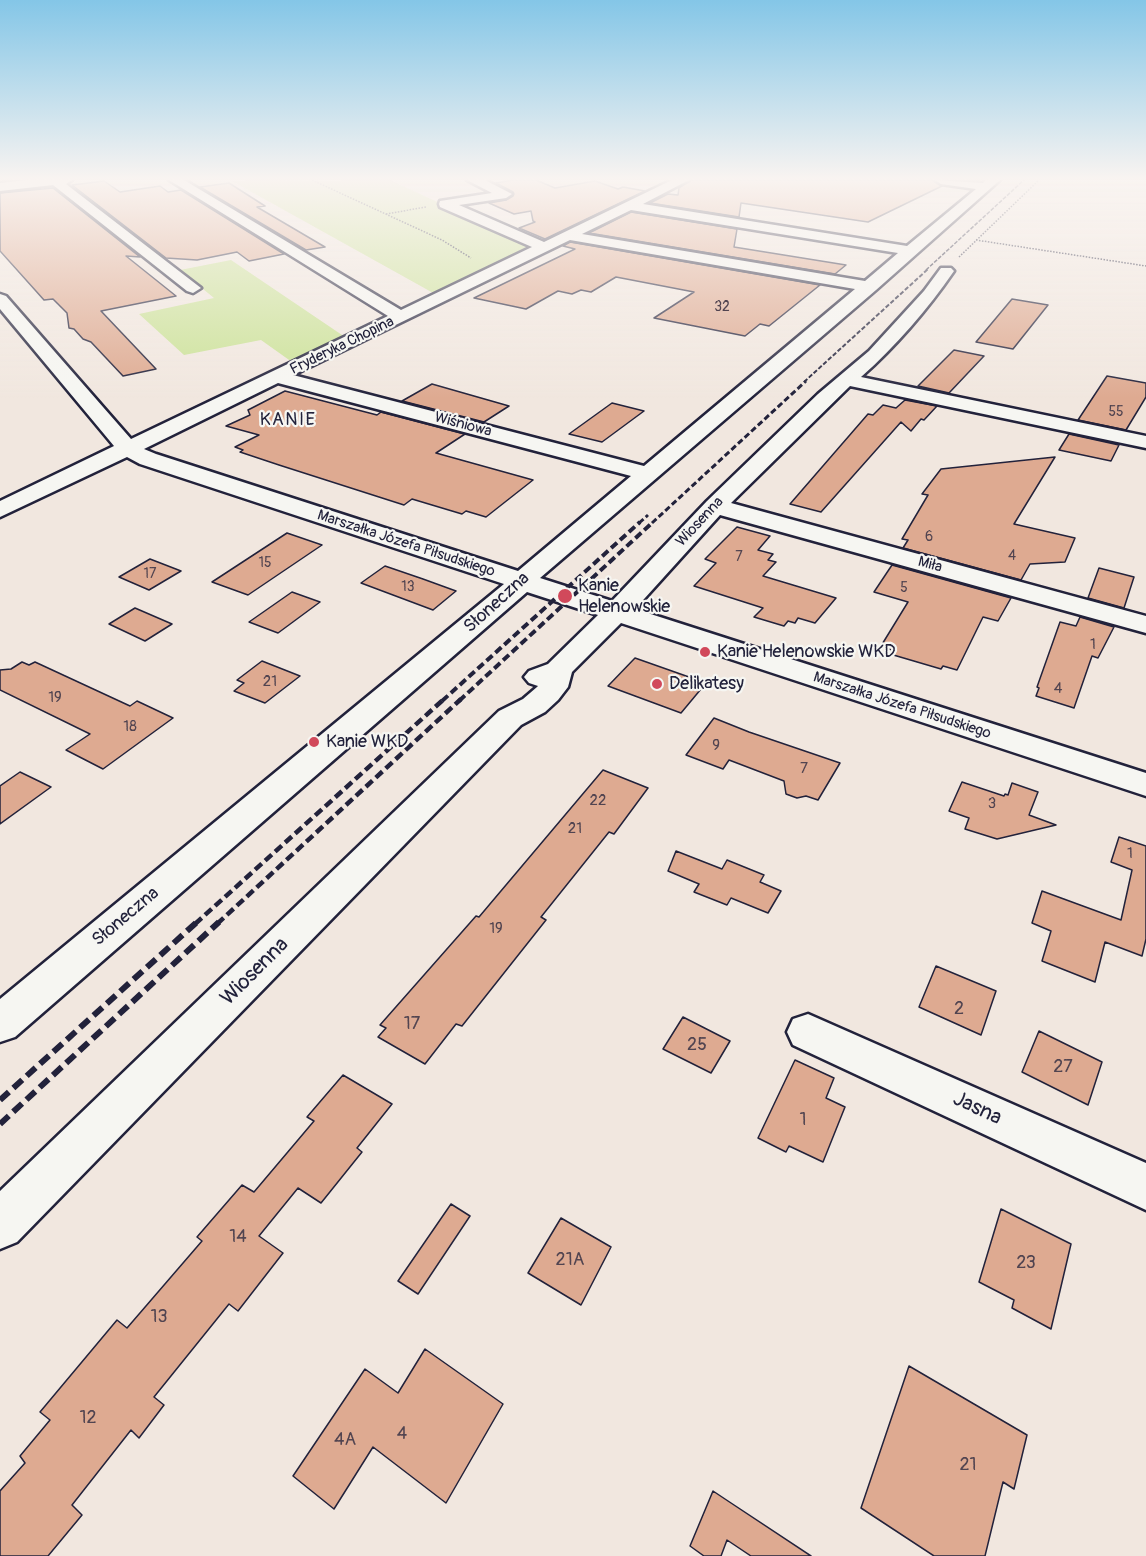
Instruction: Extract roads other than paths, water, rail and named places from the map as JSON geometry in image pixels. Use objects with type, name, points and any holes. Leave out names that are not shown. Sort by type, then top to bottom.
[{"type":"street","points":[[148,253],[193,288]]},
{"type":"street","points":[[295,253],[401,317]]},
{"type":"street","name":"Fryderyka Chopina","points":[[0,510],[533,253]]},
{"type":"street","points":[[666,253],[870,288]]},
{"type":"street","name":"Słoneczna","points":[[0,1024],[502,601],[521,582],[870,288],[908,253]]},
{"type":"street","name":"Wiosenna","points":[[0,1225],[510,718],[528,709],[545,696],[555,684],[558,670],[616,613],[715,506],[825,398],[875,355],[930,294],[946,271]]},
{"type":"street","name":"Marszałka Józefa Piłsudskiego","points":[[0,299],[128,449],[148,459],[1146,785]]},
{"type":"street","name":"Wiśniowa","points":[[277,377],[650,474]]},
{"type":"street","points":[[848,380],[1146,442]]},
{"type":"street","name":"Miła","points":[[715,506],[1146,625]]},
{"type":"street","name":"Jasna","points":[[808,1032],[1146,1186]]},
{"type":"railway","points":[[926,270],[945,253]]},
{"type":"railway","points":[[804,382],[928,269]]},
{"type":"railway","points":[[652,523],[806,381]]},
{"type":"railway","points":[[639,523],[648,515]]},
{"type":"railway","points":[[442,701],[640,522]]},
{"type":"railway","points":[[459,701],[653,522]]},
{"type":"railway","points":[[195,924],[444,699]]},
{"type":"railway","points":[[217,924],[461,699]]},
{"type":"railway","points":[[0,1100],[197,922]]},
{"type":"railway","points":[[0,1124],[219,922]]},
{"type":"place","name":"Kanie Helenowskie","points":[[565,596]]},
{"type":"place","name":"Kanie Helenowskie WKD","points":[[705,652]]},
{"type":"place","name":"Delikatesy","points":[[657,684]]},
{"type":"place","name":"Kanie WKD","points":[[314,742]]},
{"type":"district","name":"KANIE","points":[[288,420]]}]
